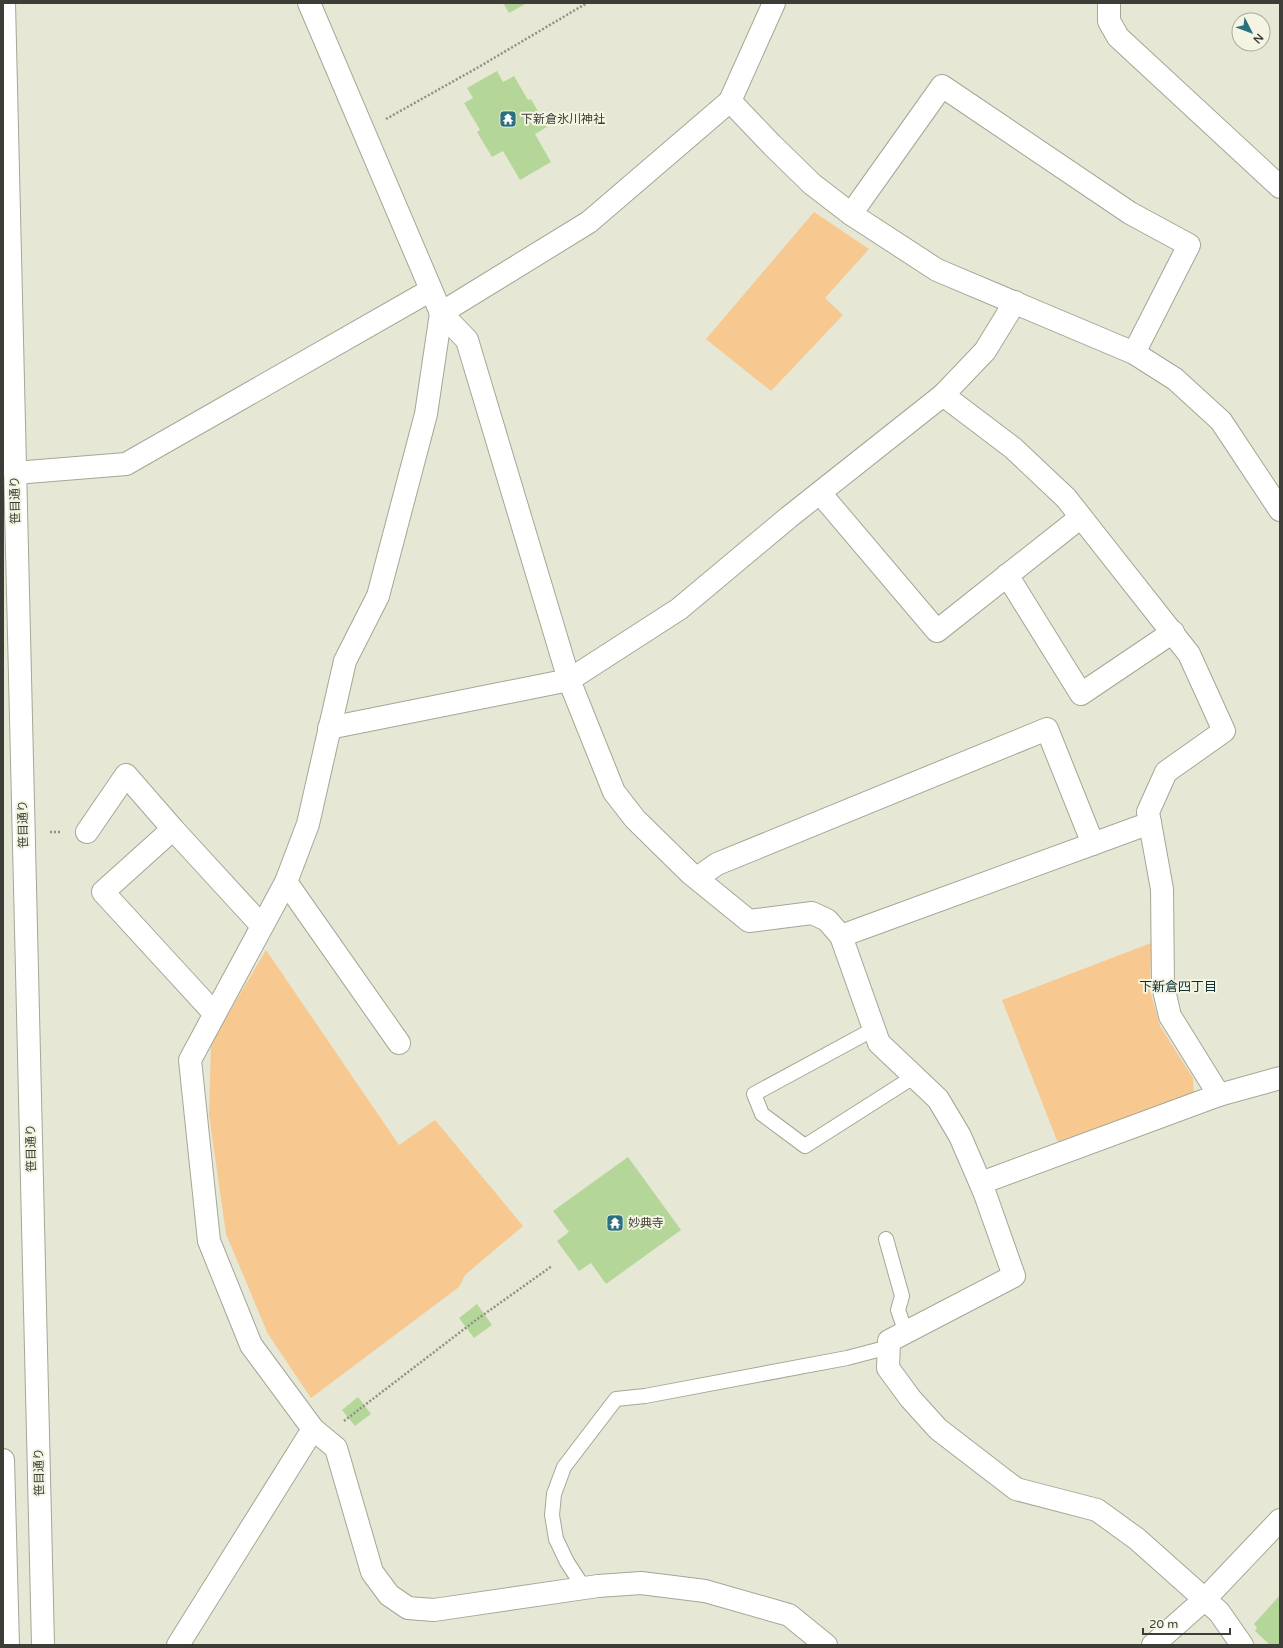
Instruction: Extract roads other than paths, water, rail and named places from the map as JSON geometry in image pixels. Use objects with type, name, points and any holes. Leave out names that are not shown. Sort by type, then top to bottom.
[{"type":"street","name":"笹目通り","points":[[4,3],[43,1645]]},
{"type":"street","points":[[309,3],[430,290],[441,313],[467,340],[569,680],[614,792],[635,819],[697,878],[749,921],[812,913],[827,920],[841,936],[878,1043],[938,1099],[960,1136],[980,1183],[1014,1276],[889,1341],[888,1368],[910,1398],[938,1429],[1016,1489],[1097,1510],[1137,1539],[1220,1612],[1242,1645]]},
{"type":"street","points":[[774,3],[730,101],[589,222],[441,313],[426,414],[378,596],[345,661],[308,824],[286,882],[190,1060],[209,1241],[251,1346],[312,1430],[336,1448],[372,1572],[389,1596],[408,1608],[434,1610],[584,1588],[641,1583],[704,1591],[789,1615],[826,1645]]},
{"type":"street","points":[[1108,3],[1110,21],[1118,37],[1280,187]]},
{"type":"street","points":[[851,214],[942,86],[1130,213],[1189,245],[1134,353]]},
{"type":"street","points":[[730,101],[812,184],[851,214],[937,270],[1134,353],[1175,379],[1221,421],[1280,510]]},
{"type":"street","points":[[15,473],[126,464],[430,290]]},
{"type":"street","points":[[329,728],[569,680],[680,609],[820,493],[943,395],[985,351],[1015,302]]},
{"type":"street","points":[[943,395],[1013,448],[1066,498],[1189,654],[1224,731],[1166,772],[1148,812],[1162,889],[1163,986],[1170,1016],[1219,1095]]},
{"type":"street","points":[[820,493],[937,631],[1080,517]]},
{"type":"street","points":[[1007,575],[1081,694],[1173,632]]},
{"type":"street","points":[[697,878],[717,864],[1047,729],[1093,844]]},
{"type":"street","points":[[88,832],[126,775],[173,829],[262,926]]},
{"type":"street","points":[[841,936],[1150,823]]},
{"type":"street","points":[[173,829],[103,892],[214,1013]]},
{"type":"street","points":[[286,882],[399,1043]]},
{"type":"street","points":[[980,1183],[1219,1095],[1280,1078]]},
{"type":"street","points":[[178,1645],[312,1430]]},
{"type":"street","points":[[3,1460],[8,1645]]},
{"type":"street","points":[[1153,1645],[1205,1600],[1280,1520]]},
{"type":"lane","points":[[874,1029],[754,1094],[762,1114],[806,1146],[914,1076]]},
{"type":"lane","points":[[886,1239],[902,1296],[898,1310],[906,1333]]},
{"type":"lane","points":[[584,1588],[567,1562],[556,1539],[552,1515],[554,1494],[564,1467],[616,1399],[645,1396],[847,1358],[889,1347]]},
{"type":"place","name":"下新倉氷川神社","points":[[508,119]]},
{"type":"place","name":"妙典寺","points":[[615,1223]]},
{"type":"district","name":"下新倉四丁目","points":[[1178,986]]}]
